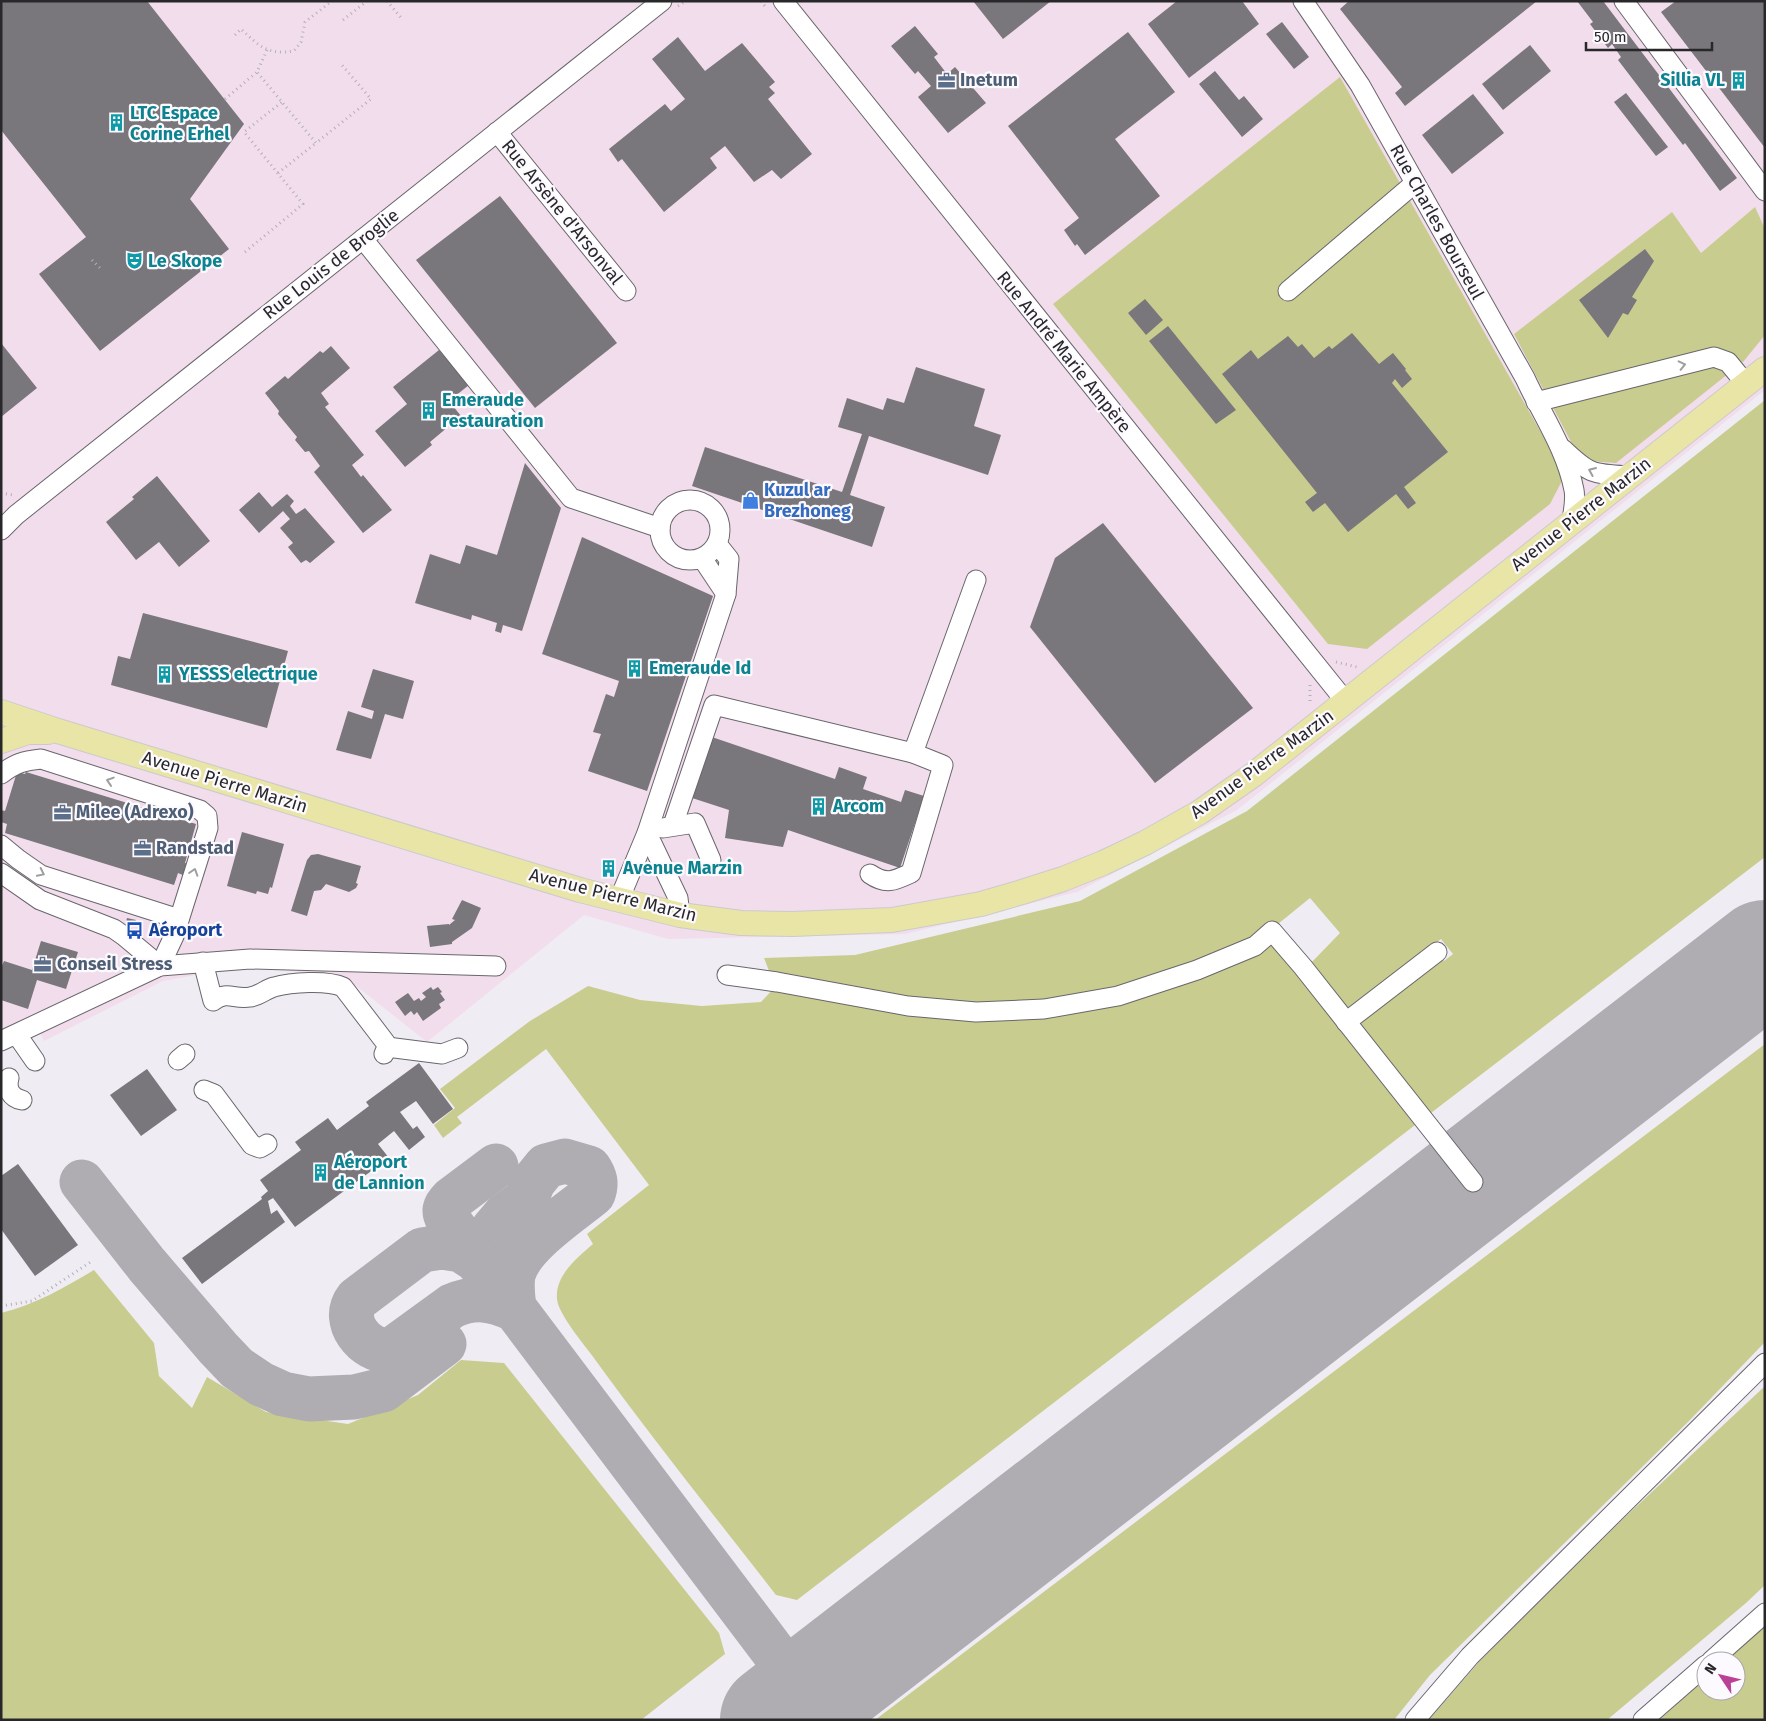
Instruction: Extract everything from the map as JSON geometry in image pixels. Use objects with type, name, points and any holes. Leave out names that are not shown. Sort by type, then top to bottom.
[{"type":"main road","name":"Avenue Pierre Marzin","points":[[1,712],[58,732],[580,890],[680,915],[741,923],[792,924],[892,920],[981,904],[1063,879],[1104,863],[1200,812],[1252,775],[1346,702],[1572,521],[1765,370]]},
{"type":"main road","points":[[1,741],[28,732],[58,732]]},
{"type":"street","name":"Rue Louis de Broglie","points":[[1,530],[16,515],[662,1]]},
{"type":"street","name":"Rue André Marie Ampère","points":[[783,1],[1346,702]]},
{"type":"street","name":"Rue Charles Bourseul","points":[[1303,1],[1360,85],[1525,378],[1562,448],[1575,492],[1572,521]]},
{"type":"street","points":[[1624,1],[1765,191]]},
{"type":"street","name":"Rue Arsène d'Arsonval","points":[[497,132],[626,291]]},
{"type":"street","points":[[1288,291],[1415,183]]},
{"type":"street","points":[[363,239],[571,498],[660,528]]},
{"type":"street","points":[[1536,402],[1714,357],[1728,362],[1746,384]]},
{"type":"street","name":"Rue Charles Bourseul","points":[[1562,448],[1578,464],[1589,471],[1599,475],[1630,476]]},
{"type":"street","points":[[684,500],[694,500],[703,503],[711,509],[720,525],[720,535],[717,544],[702,558],[692,561],[681,560],[672,555],[660,538],[662,517],[668,510],[684,500]]},
{"type":"street","points":[[619,900],[647,833],[726,594],[729,558],[717,544]]},
{"type":"street","points":[[702,558],[726,594]]},
{"type":"street","points":[[914,753],[976,580]]},
{"type":"street","points":[[673,825],[714,705],[914,753],[943,765],[911,873],[894,881],[880,880],[870,874]]},
{"type":"street","points":[[1,774],[12,766],[24,761],[41,759],[204,813],[208,822],[208,828],[174,936],[160,966]]},
{"type":"street","points":[[647,833],[673,825],[695,823],[711,860]]},
{"type":"street","points":[[647,833],[678,898],[680,915]]},
{"type":"street","points":[[1,845],[41,875],[179,919]]},
{"type":"street","points":[[1,873],[40,900],[114,929],[160,966]]},
{"type":"street","points":[[727,975],[777,982],[908,1006],[976,1012],[1044,1009],[1118,996],[1197,970],[1255,946],[1272,931],[1473,1182]]},
{"type":"street","points":[[1346,1022],[1437,952]]},
{"type":"street","points":[[35,1061],[9,1038],[160,966],[250,959],[496,966]]},
{"type":"street","points":[[203,962],[213,1000],[225,994],[241,998],[251,997],[269,991],[326,982],[346,990],[364,1020],[386,1042],[386,1051],[442,1054],[458,1048]]},
{"type":"street","points":[[9,1078],[8,1088],[10,1092],[14,1097],[22,1100]]},
{"type":"street","points":[[210,1085],[204,1090],[214,1094],[252,1145],[260,1148],[267,1144],[246,1159]]},
{"type":"street","points":[[1415,1720],[1470,1656],[1765,1363]]},
{"type":"street","points":[[1722,1651],[1765,1613]]},
{"type":"street","points":[[1643,1720],[1696,1674]]},
{"type":"path","points":[[235,34],[241,29],[267,50],[281,53],[294,51],[301,42],[305,22],[332,1]]},
{"type":"path","points":[[343,20],[367,1]]},
{"type":"path","points":[[387,1],[403,20]]},
{"type":"path","points":[[225,99],[257,72],[267,50]]},
{"type":"path","points":[[278,173],[371,99],[341,64]]},
{"type":"path","points":[[257,72],[316,143]]},
{"type":"path","points":[[245,252],[304,204],[244,132],[282,102]]},
{"type":"path","points":[[92,260],[100,268]]},
{"type":"path","points":[[1,1306],[32,1301],[92,1260]]},
{"type":"shaded area","points":[[1,1],[1765,1],[1765,390],[1237,810],[1077,892],[905,934],[668,939],[584,915],[427,1042],[345,977],[247,966],[163,981],[44,1041],[39,1031],[1,1046]]},
{"type":"green space","points":[[1340,77],[1565,475],[1550,504],[1367,649],[1328,644],[1053,304]]},
{"type":"green space","points":[[1755,207],[1765,229],[1765,335],[1743,362],[1616,463],[1589,461],[1578,455],[1514,334],[1672,212],[1701,253]]},
{"type":"green space","points":[[1765,400],[1765,857],[1427,1116],[1354,1022],[1439,956],[1444,961],[1453,954],[1441,939],[1347,1009],[1310,964],[1340,933],[1310,898],[1268,932],[1245,946],[1075,1000],[987,1008],[862,992],[771,976],[764,958],[855,955],[1080,901],[1247,811]]},
{"type":"green space","points":[[1273,938],[1419,1122],[797,1600],[776,1595],[636,1415],[561,1312],[558,1305],[557,1290],[568,1268],[593,1244],[587,1234],[649,1185],[546,1049],[457,1117],[462,1123],[443,1138],[434,1125],[455,1108],[440,1089],[530,1021],[588,986],[640,1000],[702,1006],[761,1002],[775,987],[1055,1012]]},
{"type":"green space","points":[[1765,1044],[1765,1342],[1689,1421],[1430,1675],[1394,1720],[875,1720]]},
{"type":"green space","points":[[94,1270],[154,1343],[159,1376],[192,1408],[207,1377],[266,1412],[348,1424],[418,1395],[461,1360],[504,1363],[719,1633],[725,1654],[641,1720],[1,1720],[1,1313],[38,1300]]},
{"type":"green space","points":[[1765,1386],[1765,1585],[1607,1720],[1429,1720],[1479,1662],[1623,1519]]},
{"type":"green space","points":[[1765,1626],[1765,1720],[1659,1720],[1696,1687],[1696,1701],[1746,1701],[1746,1651],[1736,1651]]},
{"type":"building","name":"LTC Espace Corine Erhel","points":[[1,1],[147,1],[244,124],[190,199],[229,249],[100,351],[39,274],[86,237],[1,130]]},
{"type":"building","points":[[973,1],[1051,1],[1003,39]]},
{"type":"building","points":[[1177,1],[1242,1],[1259,24],[1189,78],[1148,24]]},
{"type":"building","points":[[1349,1],[1537,1],[1405,106],[1395,93],[1402,87],[1340,9]]},
{"type":"building","points":[[1577,1],[1603,1],[1737,178],[1720,191],[1685,143],[1683,145],[1618,60],[1621,57],[1612,44],[1608,48],[1590,24],[1593,22]]},
{"type":"building","name":"Sillia VL","points":[[1676,1],[1765,1],[1765,148],[1661,12]]},
{"type":"building","points":[[1282,22],[1309,57],[1294,69],[1266,34]]},
{"type":"building","name":"Inetum","points":[[915,26],[938,54],[934,57],[947,74],[955,67],[986,103],[948,133],[918,97],[931,86],[918,71],[915,74],[891,46]]},
{"type":"building","points":[[1128,32],[1175,92],[1115,139],[1160,196],[1085,255],[1077,244],[1075,246],[1064,230],[1079,218],[1008,126]]},
{"type":"building","points":[[678,37],[705,71],[742,43],[775,82],[769,87],[775,93],[768,99],[812,154],[781,179],[772,170],[754,182],[725,146],[710,158],[717,168],[664,212],[622,159],[618,162],[609,149],[665,104],[671,111],[685,99],[652,59]]},
{"type":"building","points":[[1530,45],[1551,71],[1503,110],[1482,84]]},
{"type":"building","points":[[1215,71],[1239,100],[1244,96],[1263,119],[1242,137],[1199,84]]},
{"type":"building","points":[[1626,93],[1668,147],[1656,156],[1614,102]]},
{"type":"building","points":[[1473,94],[1504,133],[1452,174],[1422,135]]},
{"type":"building","points":[[500,196],[617,343],[535,408],[416,260]]},
{"type":"building","points":[[1645,249],[1654,261],[1632,297],[1637,300],[1628,315],[1623,313],[1608,338],[1579,300]]},
{"type":"building","points":[[1145,299],[1163,320],[1146,335],[1128,313]]},
{"type":"building","points":[[1168,326],[1236,410],[1216,424],[1149,341]]},
{"type":"building","points":[[1352,333],[1379,364],[1393,353],[1406,369],[1412,379],[1402,388],[1395,379],[1392,383],[1448,452],[1404,487],[1416,503],[1408,509],[1396,494],[1348,532],[1325,503],[1313,512],[1305,502],[1317,493],[1222,374],[1251,350],[1258,359],[1288,336],[1298,347],[1302,344],[1314,358],[1329,346],[1332,349]]},
{"type":"building","points":[[1,343],[37,388],[1,417]]},
{"type":"building","points":[[331,346],[350,368],[321,393],[329,404],[325,407],[364,455],[352,465],[361,477],[363,475],[392,510],[363,533],[314,472],[320,466],[309,451],[305,452],[295,440],[297,437],[278,414],[279,411],[265,393],[285,376],[288,379],[320,351],[323,353]]},
{"type":"building","name":"Emeraude restauration","points":[[439,350],[469,385],[449,401],[461,416],[430,442],[432,445],[405,467],[375,431],[407,404],[393,387]]},
{"type":"building","points":[[916,367],[985,389],[974,426],[1001,435],[988,475],[869,436],[850,495],[885,507],[872,547],[692,486],[705,447],[842,492],[862,434],[838,427],[847,398],[883,410],[887,398],[904,403]]},
{"type":"building","points":[[525,463],[561,508],[522,631],[503,625],[501,633],[495,631],[497,623],[472,615],[471,620],[415,603],[430,554],[460,564],[466,545],[497,555]]},
{"type":"building","points":[[157,476],[210,541],[179,567],[159,542],[136,560],[106,522],[134,499],[132,497]]},
{"type":"building","points":[[259,492],[272,507],[287,494],[294,501],[290,506],[296,514],[305,508],[335,542],[310,563],[306,560],[301,563],[288,547],[293,543],[280,528],[290,519],[283,511],[259,533],[239,510]]},
{"type":"building","points":[[1103,523],[1253,708],[1155,783],[1030,627],[1055,558]]},
{"type":"building","name":"Emeraude Id","points":[[582,537],[713,596],[647,791],[588,771],[601,734],[593,732],[606,694],[614,697],[619,681],[542,654]]},
{"type":"building","points":[[143,613],[288,651],[267,728],[111,685],[118,656],[130,659]]},
{"type":"building","points":[[373,669],[414,681],[403,719],[385,714],[371,759],[336,750],[348,711],[372,719],[374,711],[361,707]]},
{"type":"building","name":"Arcom","points":[[706,735],[835,779],[839,767],[867,777],[863,789],[901,802],[905,790],[924,796],[900,868],[788,830],[783,847],[725,838],[729,810],[686,796]]},
{"type":"building","points":[[17,772],[25,774],[26,772],[196,824],[185,863],[189,864],[185,876],[178,873],[174,885],[5,833],[7,824],[1,822],[1,810],[5,811]]},
{"type":"building","points":[[242,832],[284,844],[272,888],[270,887],[268,894],[257,891],[256,894],[227,886]]},
{"type":"building","points":[[318,854],[361,866],[356,883],[358,884],[356,888],[349,892],[326,884],[321,890],[314,891],[307,916],[291,911],[307,860],[311,855]]},
{"type":"building","name":"Avenue Marzin","points":[[605,864],[615,867],[613,873],[603,869]]},
{"type":"building","points":[[462,900],[481,908],[472,928],[452,942],[452,944],[430,947],[427,926],[449,925],[455,920],[452,919]]},
{"type":"building","points":[[127,918],[136,920],[134,925],[126,922]]},
{"type":"building","points":[[41,941],[78,952],[66,989],[37,980],[28,1009],[1,1000],[1,968],[4,961],[32,970]]},
{"type":"building","points":[[431,987],[433,990],[438,987],[445,1000],[439,1004],[441,1008],[423,1021],[417,1012],[414,1015],[411,1011],[405,1016],[395,1002],[408,993],[414,1001],[419,998],[421,1001],[426,997],[422,993]]},
{"type":"building","name":"Aéroport de Lannion","points":[[419,1063],[453,1109],[433,1124],[416,1101],[400,1112],[413,1129],[417,1126],[425,1137],[409,1150],[394,1131],[378,1144],[389,1158],[295,1227],[273,1198],[268,1201],[271,1214],[277,1210],[285,1222],[202,1284],[182,1258],[262,1199],[261,1197],[268,1191],[260,1180],[301,1150],[295,1142],[328,1118],[337,1130],[369,1106],[366,1102]]},
{"type":"building","points":[[147,1069],[177,1110],[141,1136],[110,1095]]},
{"type":"building","points":[[18,1164],[78,1245],[35,1276],[1,1229],[1,1176]]},
{"type":"taxiway","points":[[487,1272],[485,1261],[487,1241],[494,1228],[505,1215],[526,1200],[533,1182],[546,1166],[565,1161],[589,1168],[595,1180],[593,1194],[535,1241],[525,1252],[518,1264],[512,1279],[514,1309]]},
{"type":"taxiway","points":[[483,1267],[448,1220],[445,1209],[452,1199],[496,1166]]},
{"type":"taxiway","points":[[82,1182],[147,1265],[218,1348],[237,1368],[261,1384],[283,1394],[309,1399],[354,1397],[383,1390],[444,1344]]},
{"type":"taxiway","points":[[514,1309],[483,1300],[460,1303],[452,1306],[390,1351],[381,1350],[364,1341],[353,1325],[351,1317],[357,1299],[422,1250],[442,1247],[461,1250],[475,1259],[487,1272],[779,1659],[784,1675],[785,1691],[782,1705],[773,1720]]},
{"type":"taxiway","points":[[779,1659],[804,1672],[812,1673],[828,1671],[847,1665]]},
{"type":"runway","points":[[777,1720],[1765,957]]},
{"type":"place","name":"Inetum","points":[[946,80]]},
{"type":"place","name":"Sillia VL","points":[[1739,80]]},
{"type":"place","name":"LTC Espace Corine Erhel","points":[[116,123]]},
{"type":"place","name":"Le Skope","points":[[134,261]]},
{"type":"place","name":"Emeraude restauration","points":[[428,410]]},
{"type":"place","name":"Kuzul ar Brezhoneg","points":[[750,500]]},
{"type":"place","name":"Emeraude Id","points":[[635,668]]},
{"type":"place","name":"YESSS electrique","points":[[165,674]]},
{"type":"place","name":"Arcom","points":[[819,806]]},
{"type":"place","name":"Milee (Adrexo)","points":[[62,812]]},
{"type":"place","name":"Randstad","points":[[142,848]]},
{"type":"place","name":"Avenue Marzin","points":[[609,868]]},
{"type":"place","name":"Aéroport","points":[[135,930]]},
{"type":"place","name":"Conseil Stress","points":[[43,964]]},
{"type":"place","name":"Aéroport de Lannion","points":[[320,1172]]}]
